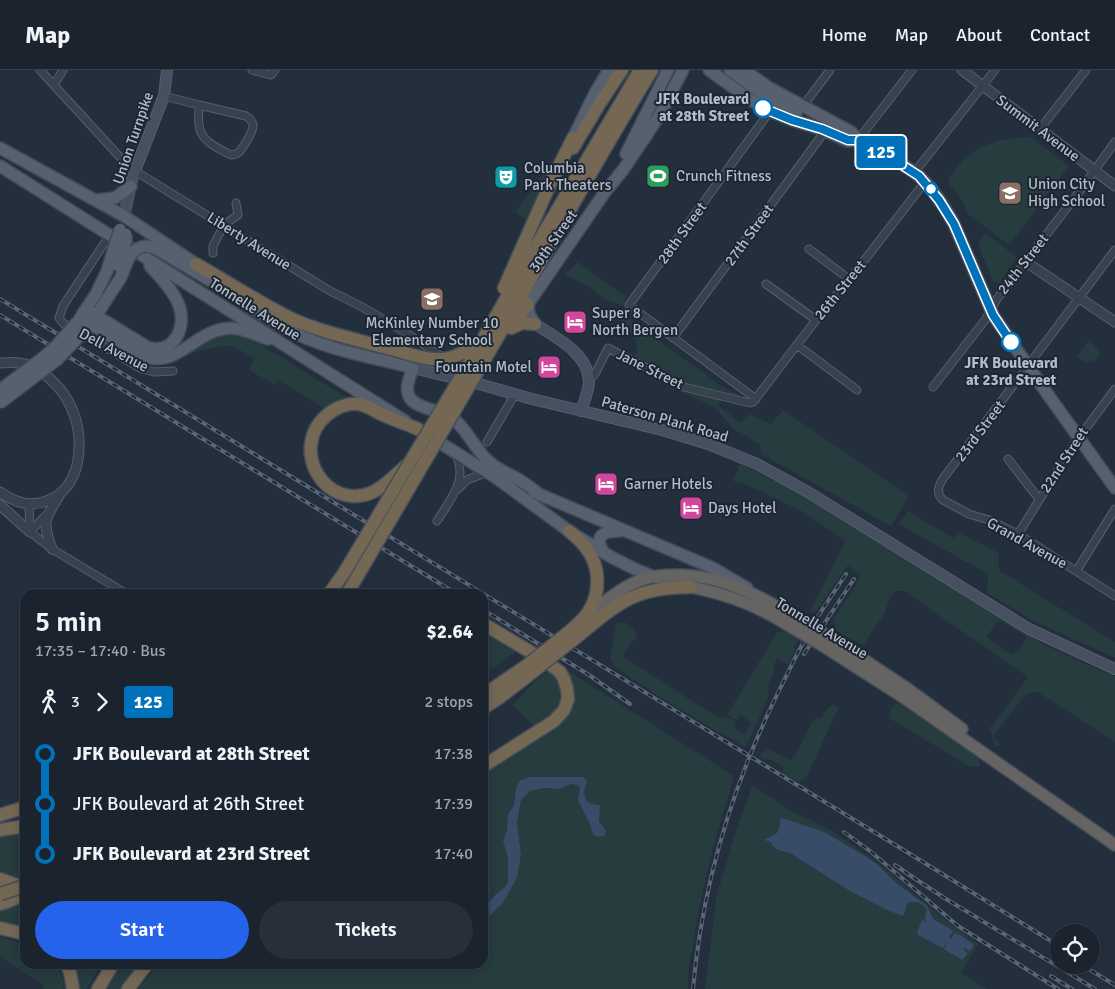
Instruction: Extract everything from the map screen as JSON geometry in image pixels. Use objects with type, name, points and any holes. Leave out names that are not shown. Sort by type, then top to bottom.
[{"type":"highway","points":[[537,216],[587,125],[622,70]]},
{"type":"highway","points":[[350,589],[489,330],[640,70]]},
{"type":"highway","points":[[333,589],[476,354],[521,297],[563,220],[652,70]]},
{"type":"highway","points":[[489,330],[499,299],[552,180],[573,138]]},
{"type":"highway","points":[[196,264],[293,319],[327,332],[439,360],[476,354],[511,328],[522,324],[535,324]]},
{"type":"highway","points":[[511,328],[528,304]]},
{"type":"highway","points":[[413,458],[386,484],[369,494],[350,496],[339,493],[322,481],[313,466],[311,444],[314,431],[321,420],[342,406],[355,404],[365,406],[418,429]]},
{"type":"highway","points":[[569,531],[589,552],[594,562],[597,578],[594,602],[575,630]]},
{"type":"highway","points":[[336,589],[344,573]]},
{"type":"highway","points":[[488,705],[499,698],[620,590],[644,579],[654,576],[686,575],[708,578],[727,583],[766,600]]},
{"type":"highway","points":[[575,630],[632,597],[662,588],[691,587]]},
{"type":"highway","name":"Tonnelle Avenue","points":[[691,587],[752,605],[796,624]]},
{"type":"highway","name":"Tonnelle Avenue","points":[[766,600],[796,624],[871,670],[995,752],[1115,836]]},
{"type":"highway","points":[[488,627],[560,672],[567,689],[568,699],[564,710],[554,721],[488,763]]},
{"type":"highway","points":[[488,691],[530,669]]},
{"type":"highway","name":"Tonnelle Avenue","points":[[903,691],[1115,845]]},
{"type":"highway","points":[[0,810],[20,808]]},
{"type":"highway","points":[[0,815],[20,809]]},
{"type":"highway","points":[[0,830],[20,827]]},
{"type":"highway","points":[[0,879],[20,885]]},
{"type":"highway","points":[[0,894],[20,888]]},
{"type":"highway","points":[[0,904],[20,896]]},
{"type":"highway","points":[[0,928],[20,933]]},
{"type":"highway","points":[[68,969],[73,989]]},
{"type":"highway","points":[[98,989],[110,969]]},
{"type":"highway","points":[[129,989],[143,969]]},
{"type":"main road","name":"Union Turnpike","points":[[124,216],[135,171],[164,96],[168,70]]},
{"type":"main road","points":[[573,138],[608,70]]},
{"type":"main road","points":[[605,192],[631,145],[668,70]]},
{"type":"main road","name":"30th Street","points":[[528,304],[652,126],[682,70]]},
{"type":"main road","points":[[709,70],[749,100],[770,111],[792,120],[851,132],[858,140],[914,172],[925,182],[947,210],[991,311],[1078,438],[1115,488]]},
{"type":"main road","points":[[720,70],[759,98],[825,127]]},
{"type":"main road","points":[[730,70],[770,98],[799,111],[825,127]]},
{"type":"main road","points":[[744,70],[768,87],[803,106],[825,127]]},
{"type":"main road","name":"Paterson Plank Road","points":[[0,148],[124,216],[196,264],[232,293],[276,322],[314,342],[662,430],[708,444],[757,464],[808,492],[1029,629],[1115,669]]},
{"type":"main road","name":"Tonnelle Avenue","points":[[0,166],[109,236],[144,251],[283,344],[491,475],[569,531],[604,553],[628,566],[691,587]]},
{"type":"main road","points":[[96,200],[115,198],[131,186]]},
{"type":"main road","points":[[0,403],[58,359],[86,320],[96,294],[108,271],[123,231],[124,216]]},
{"type":"main road","points":[[108,297],[126,240],[123,231]]},
{"type":"main road","name":"Paterson Plank Road","points":[[144,251],[150,246],[158,249],[232,293]]},
{"type":"main road","points":[[0,390],[44,357],[86,320],[108,297],[120,279],[132,253],[140,247],[178,302],[181,311],[179,332],[175,340],[169,346],[161,349],[147,347],[86,320]]},
{"type":"main road","points":[[528,304],[529,314],[535,324],[574,351],[586,368],[589,380],[581,411]]},
{"type":"main road","points":[[86,320],[139,354],[146,358],[154,359],[169,357],[213,332],[223,329],[244,330],[283,344]]},
{"type":"main road","points":[[413,368],[408,390],[411,400],[454,420],[461,426],[489,462],[522,481],[540,495]]},
{"type":"main road","name":"Tonnelle Avenue","points":[[491,475],[519,485],[624,532],[713,568],[766,600]]},
{"type":"main road","points":[[604,553],[600,543],[603,534],[608,532],[624,532]]},
{"type":"street","name":"Liberty Avenue","points":[[40,70],[129,167],[330,291],[357,303],[429,346],[480,384]]},
{"type":"street","points":[[54,85],[63,70]]},
{"type":"street","points":[[252,70],[271,76],[275,70]]},
{"type":"street","points":[[803,106],[830,70]]},
{"type":"street","points":[[858,140],[912,70]]},
{"type":"street","name":"Summit Avenue","points":[[962,70],[1115,186]]},
{"type":"street","points":[[914,172],[995,70]]},
{"type":"street","points":[[1040,129],[1082,71]]},
{"type":"street","points":[[164,96],[199,104],[246,116],[251,120],[253,128],[239,152],[231,155],[206,139],[200,131],[198,124],[199,104]]},
{"type":"street","name":"28th Street","points":[[673,338],[629,305],[770,111]]},
{"type":"street","name":"27th Street","points":[[673,338],[825,127]]},
{"type":"street","name":"24th Street","points":[[933,387],[985,320],[997,299],[1115,142]]},
{"type":"street","name":"26th Street","points":[[756,398],[925,182]]},
{"type":"street","points":[[212,253],[213,246],[224,225],[238,214],[236,203]]},
{"type":"street","name":"Dell Avenue","points":[[109,236],[63,306],[59,318],[63,323],[142,369],[154,372],[173,371]]},
{"type":"street","points":[[809,249],[849,279]]},
{"type":"street","name":"23rd Street","points":[[938,493],[938,487],[942,480],[1115,250]]},
{"type":"street","points":[[1026,262],[1115,322]]},
{"type":"street","points":[[766,284],[816,320]]},
{"type":"street","points":[[673,338],[756,398]]},
{"type":"street","points":[[797,345],[857,390]]},
{"type":"street","name":"Jane Street","points":[[589,380],[595,374],[608,348],[684,387],[750,403],[754,402],[756,398]]},
{"type":"street","points":[[0,363],[21,363],[39,370],[57,386],[71,405],[79,432],[79,453],[74,476],[46,515],[30,532]]},
{"type":"street","name":"22nd Street","points":[[1018,534],[1078,438],[1115,389]]},
{"type":"street","points":[[487,442],[515,394]]},
{"type":"street","points":[[437,521],[454,493],[460,478],[456,453]]},
{"type":"street","points":[[1008,459],[1039,499]]},
{"type":"street","points":[[454,493],[467,480],[491,475]]},
{"type":"street","points":[[0,492],[15,501],[29,504],[39,504],[60,494]]},
{"type":"street","name":"Grand Avenue","points":[[938,493],[943,500],[969,514],[989,520],[1018,534],[1115,596]]},
{"type":"street","points":[[29,504],[30,532]]},
{"type":"street","points":[[0,505],[52,549],[119,589]]},
{"type":"street","points":[[1076,570],[1115,509]]},
{"type":"street","points":[[46,515],[46,534],[52,549]]},
{"type":"green space","points":[[1031,137],[1069,166],[1009,245],[969,215],[960,198],[947,181],[967,156],[981,147],[1014,138]]},
{"type":"green space","points":[[558,153],[560,153],[527,221],[515,212]]},
{"type":"green space","points":[[985,233],[1017,257],[999,283],[993,281],[978,245]]},
{"type":"green space","points":[[578,262],[626,297],[624,307],[609,300],[607,301],[590,287],[564,274]]},
{"type":"green space","points":[[624,315],[720,385],[747,400],[723,399],[718,405],[740,423],[749,414],[771,424],[783,410],[909,496],[891,526],[761,454],[761,445],[734,429],[714,407],[683,392],[634,356],[638,350],[634,336],[617,325]]},
{"type":"green space","points":[[236,333],[248,337],[346,397],[324,408],[278,380],[275,385],[249,370],[255,359],[234,347],[224,346],[186,354],[215,337]]},
{"type":"green space","points":[[1089,340],[1101,353],[1094,363],[1090,360],[1086,362],[1077,356]]},
{"type":"green space","points":[[740,464],[795,491],[1041,643],[1115,676],[1115,742],[1038,692],[1031,692],[1026,694],[993,735],[1000,744],[995,746],[989,726],[992,727],[1028,677],[904,591],[896,591],[890,597],[884,614],[864,644],[843,635],[836,628],[834,619],[859,580],[860,575],[848,565],[815,613],[810,611],[845,541],[802,511],[743,483],[733,481]],"holes":[[[999,620],[1026,636],[1021,648],[1011,655],[986,637]]]},
{"type":"green space","points":[[908,511],[953,538],[959,533],[999,553],[1000,571],[1115,642],[1115,658],[1034,621],[987,593],[988,574],[898,524]]},
{"type":"green space","points":[[624,622],[635,631],[637,636],[623,653],[624,657],[717,717],[724,716],[736,722],[734,728],[745,735],[751,723],[741,715],[737,720],[727,715],[776,634],[784,631],[798,639],[793,647],[796,649],[788,665],[777,659],[774,664],[774,671],[768,685],[769,696],[746,747],[654,693],[614,666],[610,658],[616,623]]},
{"type":"green space","points":[[488,633],[520,649],[488,672]]},
{"type":"green space","points":[[565,669],[734,776],[712,851],[699,909],[689,968],[688,989],[138,989],[155,969],[488,969],[488,917],[502,904],[521,854],[517,823],[521,800],[530,791],[544,788],[559,789],[571,784],[578,785],[585,815],[593,834],[606,831],[599,821],[600,805],[586,801],[584,791],[587,781],[530,777],[516,789],[514,805],[508,814],[507,829],[503,842],[508,857],[508,881],[505,887],[488,904],[488,768],[564,720],[574,693]]},
{"type":"green space","points":[[547,671],[551,671],[559,683],[562,696],[555,713],[535,727],[513,705]]},
{"type":"green space","points":[[898,703],[978,755],[980,765],[977,767],[969,766],[889,718],[891,708]]},
{"type":"green space","points":[[834,704],[838,709],[806,778],[798,782],[783,774],[783,767],[759,755],[768,749],[791,760],[795,756],[813,720],[821,719],[828,708]]},
{"type":"green space","points":[[752,785],[793,812],[832,831],[860,850],[888,871],[939,915],[978,944],[961,973],[987,989],[705,989],[717,895],[736,830]]},
{"type":"green space","points":[[20,832],[20,881],[0,873],[0,835]]},
{"type":"green space","points":[[20,903],[20,927],[0,924],[0,910]]},
{"type":"green space","points":[[0,937],[20,943],[20,969],[58,969],[64,983],[63,989],[42,989],[44,985],[0,957]]},
{"type":"green space","points":[[73,969],[98,969],[87,989],[77,989]]},
{"type":"green space","points":[[118,969],[138,969],[121,989],[106,989]]},
{"type":"water","points":[[530,777],[583,777],[587,781],[584,791],[586,801],[600,805],[599,821],[606,831],[604,836],[598,837],[593,834],[578,800],[580,789],[578,785],[571,784],[559,789],[544,788],[530,791],[521,800],[517,823],[521,854],[517,878],[502,904],[488,917],[488,904],[505,887],[508,881],[508,857],[503,842],[507,829],[508,814],[514,805],[519,781]]},
{"type":"water","points":[[782,818],[824,832],[877,864],[895,882],[927,906],[933,919],[953,931],[949,937],[951,939],[955,933],[958,934],[973,944],[973,947],[970,951],[965,948],[964,950],[967,953],[962,960],[944,949],[948,941],[943,948],[918,935],[917,932],[922,920],[926,921],[927,911],[921,904],[907,903],[902,916],[850,891],[790,853],[781,851],[772,845],[771,842],[764,840],[778,832],[780,819]]},
{"type":"railway","points":[[0,299],[476,589]]},
{"type":"railway","points":[[0,315],[449,589]]},
{"type":"railway","points":[[693,989],[697,951],[711,877],[732,804],[745,768],[759,733],[798,652],[817,618],[846,574]]},
{"type":"railway","points":[[804,654],[854,579]]},
{"type":"railway","points":[[488,597],[1050,940]]},
{"type":"railway","points":[[488,613],[589,675],[630,704]]},
{"type":"railway","points":[[844,832],[870,851],[958,926],[1058,989]]},
{"type":"railway","points":[[895,865],[946,899],[1095,989]]},
{"type":"railway","points":[[1097,974],[1115,985]]},
{"type":"railway","points":[[1051,976],[1072,989]]},
{"type":"bus line","name":"125","points":[[763,108],[848,140],[858,140],[885,154],[919,176],[947,210],[987,303],[1011,342]]},
{"type":"place","name":"JFK Boulevard at 28th Street","points":[[763,108]]},
{"type":"place","name":"Crunch Fitness","points":[[658,176]]},
{"type":"place","name":"Columbia Park Theaters","points":[[506,177]]},
{"type":"place","name":"Union City High School","points":[[1010,193]]},
{"type":"place","name":"McKinley Number 10 Elementary School","points":[[432,299]]},
{"type":"place","name":"Super 8 North Bergen","points":[[575,322]]},
{"type":"place","name":"JFK Boulevard at 23rd Street","points":[[1011,342]]},
{"type":"place","name":"Fountain Motel","points":[[549,367]]},
{"type":"place","name":"Garner Hotels","points":[[606,484]]},
{"type":"place","name":"Days Hotel","points":[[691,508]]}]
